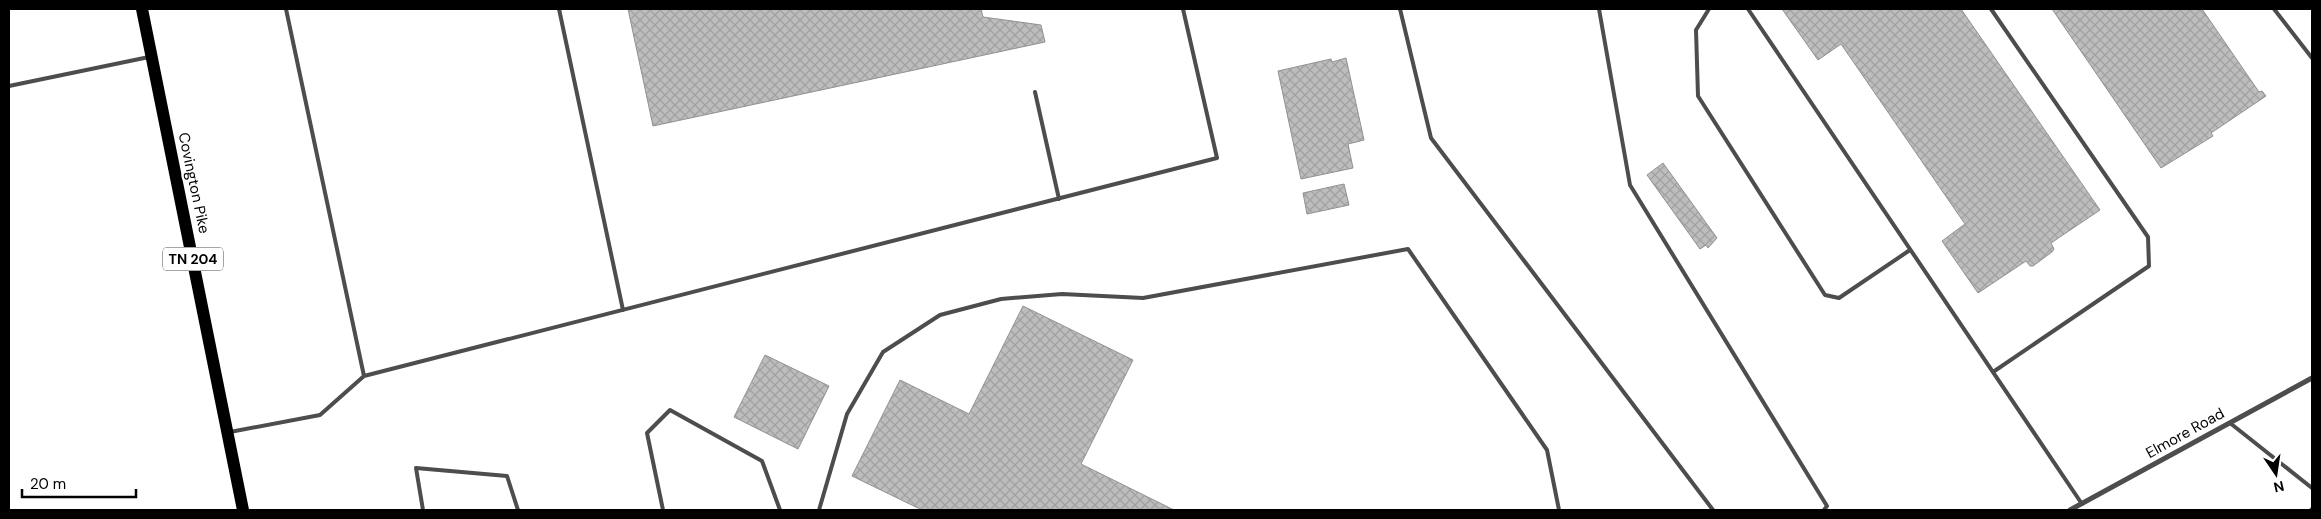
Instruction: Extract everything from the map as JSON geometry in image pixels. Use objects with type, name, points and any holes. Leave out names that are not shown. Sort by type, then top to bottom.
[{"type":"main road","name":"Covington Pike","points":[[142,9],[229,432],[243,510]]},
{"type":"street","name":"Elmore Road","points":[[2070,510],[2312,378]]},
{"type":"lane","points":[[286,9],[364,376]]},
{"type":"lane","points":[[559,9],[623,310]]},
{"type":"lane","points":[[229,432],[320,414],[364,376],[1217,158],[1183,9]]},
{"type":"lane","points":[[1400,9],[1430,138],[1713,510]]},
{"type":"lane","points":[[1599,9],[1630,185],[1827,506],[1824,510]]},
{"type":"lane","points":[[1709,9],[1696,30],[1698,96],[1825,295],[1839,298],[1910,250]]},
{"type":"lane","points":[[1748,9],[2082,504]]},
{"type":"lane","points":[[1991,9],[2148,237],[2149,266],[1993,372]]},
{"type":"lane","points":[[2274,9],[2312,58]]},
{"type":"lane","points":[[9,86],[152,56]]},
{"type":"lane","points":[[1035,92],[1059,199]]},
{"type":"lane","points":[[818,510],[847,414],[883,352],[940,316],[1001,299],[1062,294],[1142,298],[1408,249],[1547,450],[1559,510]]},
{"type":"lane","points":[[663,510],[648,434],[670,410],[762,461],[780,510]]},
{"type":"lane","points":[[2230,423],[2312,488]]},
{"type":"lane","points":[[423,510],[416,468],[507,476],[518,510]]},
{"type":"building","points":[[628,9],[981,9],[983,17],[1041,25],[1045,42],[653,126]]},
{"type":"building","points":[[1782,9],[1961,9],[2100,210],[2051,243],[2054,249],[2052,252],[2033,266],[2030,266],[2026,261],[1978,293],[1942,241],[1965,224],[1841,44],[1818,60]]},
{"type":"building","points":[[2052,9],[2202,9],[2259,92],[2262,91],[2266,96],[2211,133],[2213,136],[2161,168]]},
{"type":"building","points":[[1346,58],[1364,140],[1348,144],[1353,168],[1301,179],[1278,71],[1331,59],[1332,62]]},
{"type":"building","points":[[1663,163],[1717,238],[1708,248],[1706,245],[1700,249],[1647,175]]},
{"type":"building","points":[[1344,184],[1349,205],[1307,214],[1303,193]]},
{"type":"building","points":[[1023,306],[1133,360],[1081,464],[1174,510],[922,510],[852,476],[900,380],[969,414]]},
{"type":"building","points":[[765,355],[829,386],[798,449],[734,417]]}]
